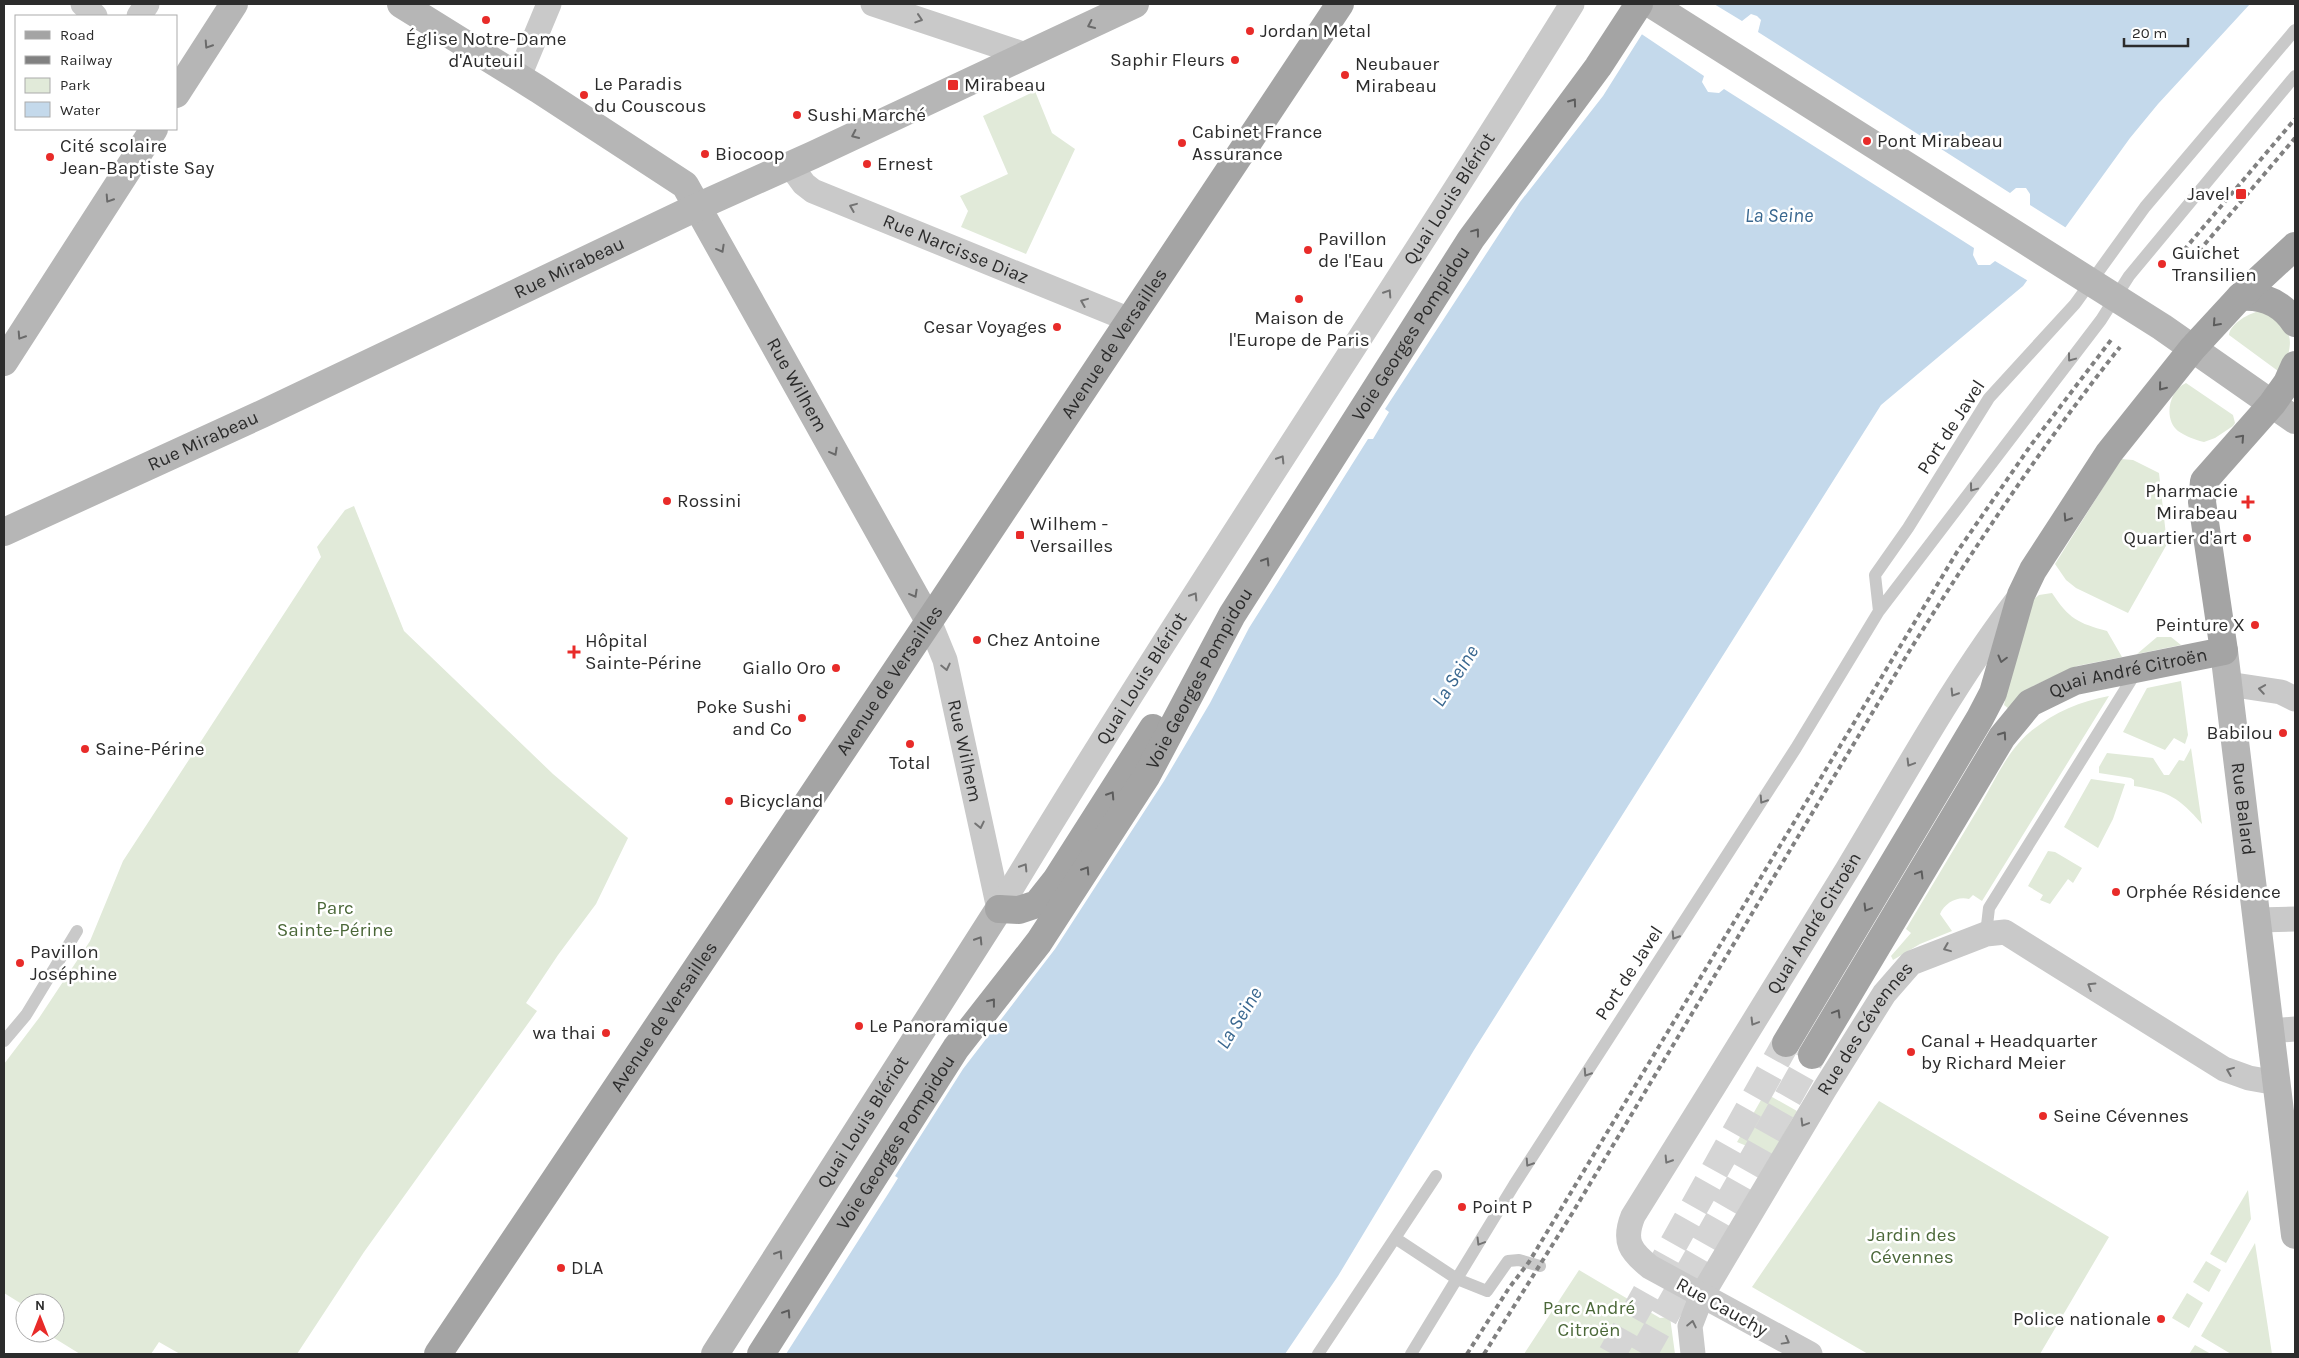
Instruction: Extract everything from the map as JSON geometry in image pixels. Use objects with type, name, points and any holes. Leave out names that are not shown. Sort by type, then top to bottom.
[{"type":"main road","name":"Avenue de Versailles","points":[[438,1354],[1340,4]]},
{"type":"main road","name":"Voie Georges Pompidou","points":[[761,1354],[956,1048],[1039,942],[1135,793],[1232,615],[1471,239],[1592,75],[1639,4]]},
{"type":"main road","name":"Quai André Citroën","points":[[1786,1043],[1980,718],[1993,693],[2021,596],[2033,570],[2109,452],[2192,349],[2240,297],[2295,246]]},
{"type":"main road","points":[[2240,297],[2251,296],[2269,299],[2295,323]]},
{"type":"main road","points":[[2272,404],[2295,365]]},
{"type":"main road","name":"Rue Balard","points":[[2224,651],[2202,502],[2204,481],[2209,472],[2272,404]]},
{"type":"main road","name":"Quai André Citroën","points":[[1812,1055],[2002,737],[2016,717],[2030,704],[2075,681],[2224,651]]},
{"type":"main road","points":[[998,909],[1019,910],[1037,904],[1056,880],[1162,716],[1206,663]]},
{"type":"street","points":[[83,4],[94,15]]},
{"type":"street","points":[[140,15],[147,4]]},
{"type":"street","points":[[178,91],[234,4]]},
{"type":"street","name":"Rue Wilhem","points":[[401,4],[519,76],[685,185],[929,621],[945,660],[998,909]]},
{"type":"street","points":[[519,76],[550,4]]},
{"type":"street","points":[[873,4],[1026,55]]},
{"type":"street","name":"Rue Mirabeau","points":[[4,532],[262,414],[697,207],[1135,4]]},
{"type":"street","name":"Quai Louis Blériot","points":[[715,1354],[998,909],[1319,398],[1496,126],[1572,4]]},
{"type":"street","points":[[1651,4],[2162,327],[2295,420]]},
{"type":"street","points":[[4,362],[153,130]]},
{"type":"street","name":"Rue Narcisse Diaz","points":[[790,165],[804,184],[813,190],[1130,320]]},
{"type":"street","name":"Quai André Citroën","points":[[1637,1257],[1628,1242],[1627,1233],[1633,1216],[1760,1012],[1929,731],[1989,638],[2021,596]]},
{"type":"street","name":"Rue Balard","points":[[2224,651],[2257,920],[2283,1030],[2277,1083],[2289,1137],[2295,1235]]},
{"type":"street","points":[[2228,684],[2281,692],[2295,699]]},
{"type":"street","points":[[2257,920],[2295,920]]},
{"type":"street","name":"Rue des Cévennes","points":[[1693,1354],[1690,1326],[1702,1295],[1824,1090],[1884,994],[1911,963],[1986,934],[2005,932],[2224,1070],[2249,1078],[2277,1083]]},
{"type":"street","name":"Rue Cauchy","points":[[1637,1257],[1650,1267],[1810,1354]]},
{"type":"lane","name":"Port de Javel","points":[[1879,611],[1875,576],[1908,528],[1989,398],[2076,304],[2145,207],[2295,30]]},
{"type":"lane","name":"Port de Javel","points":[[1411,1354],[1514,1185],[1789,759],[1879,611],[2101,320],[2109,294],[2129,276],[2295,76]]},
{"type":"lane","points":[[1986,934],[1989,908],[2140,667]]},
{"type":"lane","points":[[4,1041],[26,1015],[77,931]]},
{"type":"lane","points":[[1318,1354],[1436,1176]]},
{"type":"lane","points":[[1395,1238],[1458,1279],[1487,1291],[1508,1261],[1519,1260],[1540,1266]]},
{"type":"green space","points":[[1035,91],[1052,133],[1075,149],[1026,254],[961,227],[968,211],[960,196],[1008,174],[983,116]]},
{"type":"green space","points":[[2261,311],[2268,313],[2278,321],[2289,336],[2290,346],[2286,365],[2278,371],[2229,335],[2233,327],[2241,319]]},
{"type":"green space","points":[[2186,383],[2233,415],[2235,423],[2233,426],[2215,438],[2204,442],[2178,431],[2173,426],[2169,412],[2170,405],[2175,392]]},
{"type":"green space","points":[[2121,459],[2133,460],[2159,473],[2167,544],[2128,613],[2076,588],[2066,580],[2055,564]]},
{"type":"green space","name":"Parc Sainte-Périne","points":[[354,506],[404,631],[553,774],[628,838],[596,904],[558,955],[526,1003],[537,1011],[364,1252],[297,1354],[180,1354],[159,1342],[151,1354],[80,1354],[62,1343],[65,1343],[65,1293],[15,1293],[15,1300],[4,1293],[4,1064],[39,1018],[90,941],[123,861],[321,557],[317,547],[345,510]]},
{"type":"green space","points":[[2052,593],[2064,609],[2075,619],[2107,631],[2122,657],[2077,666],[2033,686],[2009,709],[2004,705],[2013,665],[2034,599],[2039,595]]},
{"type":"green space","points":[[2157,637],[2171,637],[2181,645],[2137,654]]},
{"type":"green space","points":[[2181,681],[2188,735],[2185,744],[2174,738],[2165,750],[2123,732],[2147,688]]},
{"type":"green space","points":[[2109,696],[1982,901],[1973,895],[1969,899],[1960,899],[1948,904],[1940,914],[1952,931],[1920,944],[1893,960],[1891,956],[1911,933],[1906,929],[2015,747],[2030,732],[2057,714],[2088,701]]},
{"type":"green space","points":[[2191,748],[2202,824],[2173,797],[2134,786],[2134,780],[2131,778],[2099,773],[2099,767],[2107,753],[2153,758],[2164,775],[2169,775],[2179,760],[2184,761]]},
{"type":"green space","points":[[2091,779],[2125,784],[2113,819],[2098,848],[2064,827]]},
{"type":"green space","points":[[2048,851],[2055,852],[2082,868],[2073,883],[2068,879],[2050,904],[2040,900],[2043,895],[2028,886]]},
{"type":"green space","points":[[1765,1093],[1797,1111],[1771,1156],[1737,1142]]},
{"type":"green space","name":"Jardin des Cévennes","points":[[1879,1101],[2109,1237],[2040,1354],[1868,1354],[1752,1287]]},
{"type":"green space","points":[[2248,1190],[2251,1219],[2226,1263],[2210,1254]]},
{"type":"green space","points":[[2255,1243],[2272,1354],[2231,1354],[2201,1336]]},
{"type":"green space","points":[[2206,1261],[2221,1270],[2209,1292],[2193,1282]]},
{"type":"green space","name":"Parc André Citroën","points":[[1579,1270],[1660,1318],[1670,1317],[1675,1354],[1524,1354]]},
{"type":"green space","points":[[2187,1293],[2203,1303],[2189,1328],[2172,1318]]},
{"type":"green space","points":[[2195,1345],[2211,1354],[2189,1354]]},
{"type":"water","name":"La Seine","points":[[1661,4],[2250,4],[2158,104],[2130,138],[2023,286],[1881,405],[1474,1050],[1338,1276],[1285,1354],[786,1354],[898,1178],[895,1176],[963,1069],[1055,949],[1164,781],[1210,703],[1249,628],[1368,439],[1373,439],[1389,412],[1385,409],[1520,202],[1603,96]]},
{"type":"pier","name":"Pont Mirabeau","points":[[1659,4],[1714,4],[1742,21],[1751,14],[1757,16],[1761,20],[1758,32],[2010,193],[2016,188],[2026,188],[2030,194],[2030,205],[2068,229],[2030,282],[1995,261],[1990,265],[1978,265],[1973,255],[1974,248],[1724,89],[1719,93],[1708,92],[1702,82],[1704,76],[1640,33]]},
{"type":"tunnel","points":[[1612,1354],[1786,1043]]},
{"type":"tunnel","points":[[1643,1354],[1812,1055]]},
{"type":"railway","points":[[2184,250],[2295,119]]},
{"type":"railway","points":[[2193,258],[2295,138]]},
{"type":"railway","points":[[1467,1354],[1509,1288],[1529,1262],[1957,552],[2031,445],[2111,340]]},
{"type":"railway","points":[[1484,1354],[1573,1212],[1910,650],[2011,496],[2064,420],[2120,347]]},
{"type":"place","name":"Église Notre-Dame d'Auteuil","points":[[486,20]]},
{"type":"place","name":"Jordan Metal","points":[[1250,31]]},
{"type":"place","name":"Saphir Fleurs","points":[[1235,60]]},
{"type":"place","name":"Neubauer Mirabeau","points":[[1345,75]]},
{"type":"place","name":"Mirabeau","points":[[953,85]]},
{"type":"place","name":"Le Paradis du Couscous","points":[[584,95]]},
{"type":"place","name":"Sushi Marché","points":[[797,115]]},
{"type":"place","name":"Pont Mirabeau","points":[[1867,141]]},
{"type":"place","name":"Cabinet France Assurance","points":[[1182,143]]},
{"type":"place","name":"Biocoop","points":[[705,154]]},
{"type":"place","name":"Cité scolaire Jean-Baptiste Say","points":[[50,157]]},
{"type":"place","name":"Ernest","points":[[867,164]]},
{"type":"place","name":"Javel","points":[[2241,194]]},
{"type":"place","name":"Pavillon de l'Eau","points":[[1308,250]]},
{"type":"place","name":"Guichet Transilien","points":[[2162,264]]},
{"type":"place","name":"Maison de l'Europe de Paris","points":[[1299,299]]},
{"type":"place","name":"Cesar Voyages","points":[[1057,327]]},
{"type":"place","name":"Rossini","points":[[667,501]]},
{"type":"place","name":"Pharmacie Mirabeau","points":[[2248,502]]},
{"type":"place","name":"Wilhem - Versailles","points":[[1020,535]]},
{"type":"place","name":"Quartier d'art","points":[[2247,538]]},
{"type":"place","name":"Peinture X","points":[[2255,625]]},
{"type":"place","name":"Chez Antoine","points":[[977,640]]},
{"type":"place","name":"Hôpital Sainte-Périne","points":[[574,652]]},
{"type":"place","name":"Giallo Oro","points":[[836,668]]},
{"type":"place","name":"Poke Sushi and Co","points":[[802,718]]},
{"type":"place","name":"Babilou","points":[[2283,733]]},
{"type":"place","name":"Total","points":[[910,744]]},
{"type":"place","name":"Saine-Périne","points":[[85,749]]},
{"type":"place","name":"Bicycland","points":[[729,801]]},
{"type":"place","name":"Orphée Résidence","points":[[2116,892]]},
{"type":"place","name":"Pavillon Joséphine","points":[[20,963]]},
{"type":"place","name":"Le Panoramique","points":[[859,1026]]},
{"type":"place","name":"wa thai","points":[[606,1033]]},
{"type":"place","name":"Canal + Headquarter by Richard Meier","points":[[1911,1052]]},
{"type":"place","name":"Seine Cévennes","points":[[2043,1116]]},
{"type":"place","name":"Point P","points":[[1462,1207]]},
{"type":"place","name":"DLA","points":[[561,1268]]},
{"type":"place","name":"Police nationale","points":[[2161,1319]]}]
